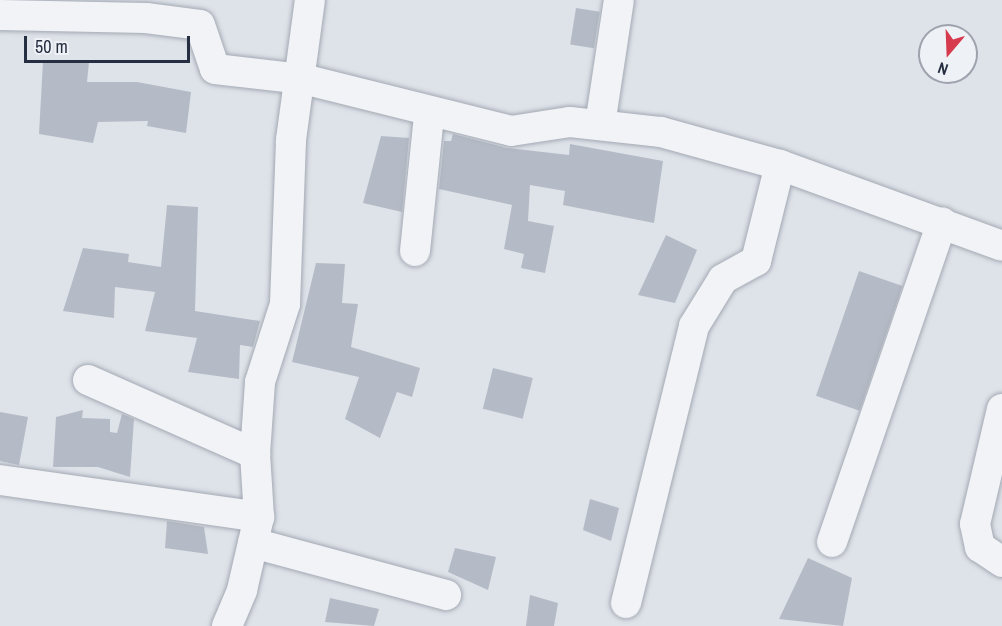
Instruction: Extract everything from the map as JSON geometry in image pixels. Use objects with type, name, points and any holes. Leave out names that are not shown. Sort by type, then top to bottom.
[{"type":"street","points":[[227,626],[256,530],[255,454],[260,382],[285,304],[291,140],[303,79],[310,0]]},
{"type":"street","points":[[600,125],[620,0]]},
{"type":"street","points":[[0,15],[146,18],[200,26],[215,69],[303,79],[429,115],[511,131],[570,122],[661,132],[780,165],[942,222],[1002,246]]},
{"type":"street","points":[[415,251],[429,115]]},
{"type":"street","points":[[626,603],[694,326],[723,279],[756,261],[780,165]]},
{"type":"street","points":[[832,542],[942,222]]},
{"type":"street","points":[[88,380],[255,454]]},
{"type":"street","points":[[1002,409],[975,524],[980,547],[1002,562]]},
{"type":"street","points":[[0,480],[256,530],[446,595]]},
{"type":"building","points":[[576,8],[600,12],[594,48],[570,45]]},
{"type":"building","points":[[43,61],[89,62],[87,82],[137,82],[191,92],[186,133],[147,126],[148,121],[98,122],[93,143],[39,134]]},
{"type":"building","points":[[453,134],[507,148],[569,155],[570,144],[663,161],[654,223],[563,205],[565,191],[530,185],[528,221],[554,226],[545,273],[521,268],[524,254],[504,249],[512,205],[439,189],[444,141],[451,141]]},
{"type":"building","points":[[381,136],[409,138],[402,212],[363,203]]},
{"type":"building","points":[[167,205],[198,207],[195,311],[260,321],[253,347],[240,345],[239,379],[188,372],[197,338],[145,331],[155,292],[115,287],[114,318],[63,311],[83,248],[129,254],[128,262],[161,267]]},
{"type":"building","points":[[666,235],[697,250],[675,303],[638,295]]},
{"type":"building","points":[[316,263],[345,264],[342,303],[358,304],[351,347],[420,368],[412,397],[397,392],[380,438],[345,419],[359,377],[292,362]]},
{"type":"building","points":[[859,271],[902,286],[860,411],[816,396]]},
{"type":"building","points":[[493,368],[533,378],[523,419],[483,409]]},
{"type":"building","points":[[83,410],[82,418],[110,419],[110,432],[117,433],[122,414],[134,419],[130,477],[98,467],[53,467],[56,417]]},
{"type":"building","points":[[0,412],[28,417],[19,465],[0,461]]},
{"type":"building","points":[[590,499],[619,508],[611,541],[583,530]]},
{"type":"building","points":[[167,521],[204,527],[208,554],[165,548]]},
{"type":"building","points":[[455,548],[496,557],[488,590],[448,572]]},
{"type":"building","points":[[808,558],[852,578],[843,626],[779,619]]},
{"type":"building","points":[[530,595],[558,603],[554,626],[526,626]]},
{"type":"building","points":[[330,598],[379,609],[374,626],[325,622]]}]
